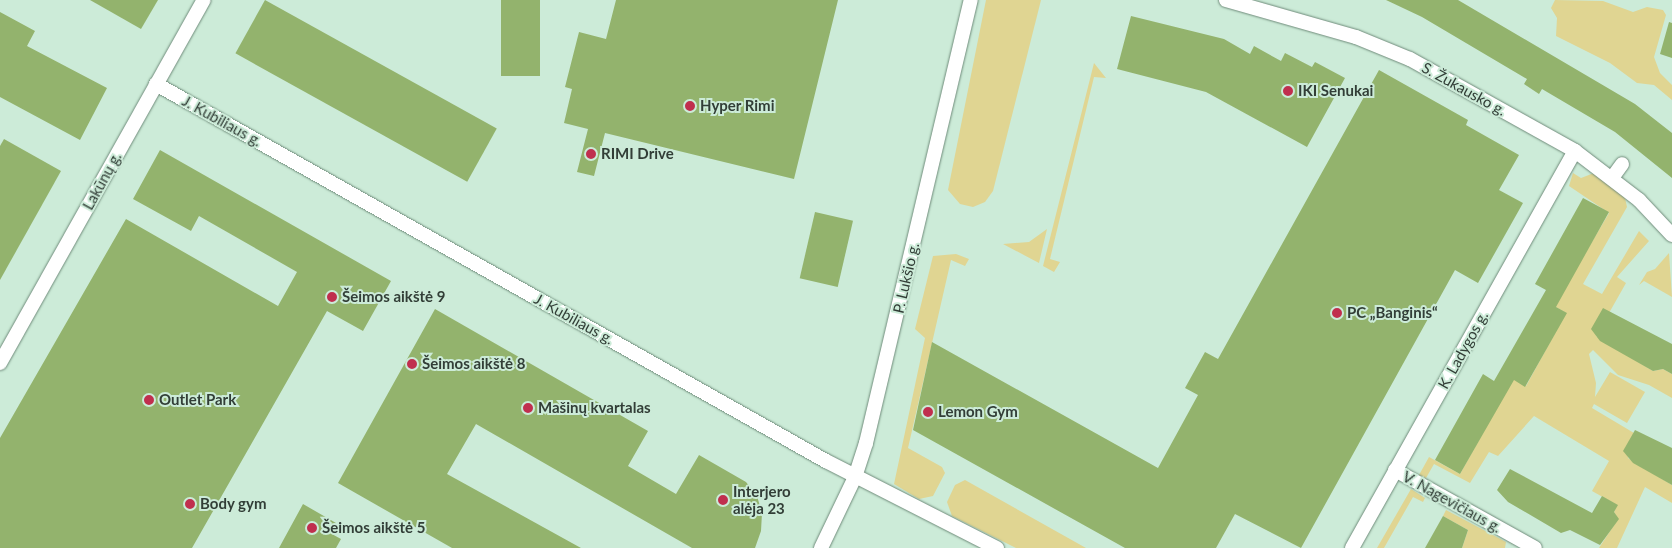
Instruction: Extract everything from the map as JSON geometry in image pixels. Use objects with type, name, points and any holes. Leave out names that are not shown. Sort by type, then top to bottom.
[{"type":"street","name":"Lakūnų g.","points":[[0,363],[204,0]]},
{"type":"street","name":"P. Lukšio g.","points":[[821,548],[855,476],[883,379],[971,0]]},
{"type":"street","name":"S. Žukausko g.","points":[[1226,0],[1348,35],[1394,52],[1575,151],[1612,178],[1672,235]]},
{"type":"street","name":"J. Kubiliaus g.","points":[[156,84],[855,476],[997,548]]},
{"type":"street","name":"K. Ladygos g.","points":[[1352,548],[1575,151]]},
{"type":"street","points":[[1612,178],[1624,160]]},
{"type":"street","name":"V. Nagevičiaus g.","points":[[1396,470],[1536,548]]},
{"type":"shaded area","points":[[986,0],[1041,0],[993,191],[985,202],[973,207],[960,204],[948,190]]},
{"type":"shaded area","points":[[1555,0],[1603,1],[1633,12],[1647,7],[1663,10],[1666,15],[1654,57],[1660,73],[1672,85],[1672,100],[1654,85],[1637,83],[1610,63],[1556,36],[1557,18],[1551,8]]},
{"type":"shaded area","points":[[1094,63],[1106,78],[1094,77],[1050,259],[1060,262],[1054,272],[1043,266]]},
{"type":"shaded area","points":[[1573,173],[1581,178],[1594,173],[1625,198],[1627,207],[1583,284],[1602,294],[1639,231],[1649,241],[1617,277],[1626,283],[1596,336],[1653,371],[1663,369],[1672,374],[1672,398],[1649,385],[1618,375],[1593,350],[1589,354],[1596,383],[1595,397],[1610,372],[1645,392],[1627,423],[1594,404],[1592,408],[1634,433],[1628,458],[1672,485],[1672,503],[1645,487],[1617,548],[1599,548],[1618,519],[1614,512],[1617,505],[1592,491],[1609,461],[1534,416],[1498,456],[1489,452],[1470,483],[1434,464],[1426,478],[1419,475],[1429,457],[1460,474],[1513,379],[1526,386],[1566,313],[1554,306],[1609,213],[1569,186]]},
{"type":"shaded area","points":[[1047,229],[1039,263],[1003,244],[1029,242]]},
{"type":"shaded area","points":[[1669,253],[1672,297],[1644,281],[1639,285],[1647,272],[1655,269]]},
{"type":"shaded area","points":[[956,254],[969,259],[965,266],[951,260],[908,448],[942,467],[945,473],[933,496],[919,499],[894,484],[925,338],[915,329],[933,256]]},
{"type":"shaded area","points":[[965,480],[1086,548],[1016,548],[952,516],[947,502],[955,485]]},
{"type":"shaded area","points":[[1411,489],[1425,498],[1423,502],[1413,497],[1384,548],[1377,548]]},
{"type":"shaded area","points":[[1446,510],[1506,542],[1505,548],[1462,548],[1468,530],[1443,516]]},
{"type":"building","points":[[90,0],[158,0],[141,29]]},
{"type":"building","points":[[265,0],[497,128],[467,182],[235,53]]},
{"type":"building","points":[[501,0],[540,0],[540,76],[501,76]]},
{"type":"building","name":"Hyper Rimi","points":[[616,0],[838,0],[794,179],[605,133],[594,176],[577,172],[588,129],[564,123],[572,89],[565,87],[579,32],[606,39]]},
{"type":"building","points":[[1386,0],[1458,0],[1635,104],[1672,133],[1672,178],[1615,132],[1542,89],[1539,94],[1524,84],[1527,79],[1422,17]]},
{"type":"building","points":[[0,12],[35,31],[27,46],[107,88],[80,140],[0,97]]},
{"type":"building","points":[[1131,16],[1224,39],[1250,54],[1254,46],[1281,61],[1285,53],[1312,67],[1315,62],[1345,78],[1307,147],[1206,92],[1117,69]]},
{"type":"building","points":[[1669,22],[1672,23],[1672,58],[1660,54]]},
{"type":"building","name":"PC „Banginis“","points":[[1379,70],[1468,120],[1466,125],[1519,155],[1499,190],[1523,203],[1478,283],[1455,270],[1301,548],[1235,514],[1216,548],[1125,548],[913,430],[932,342],[1158,468],[1198,395],[1185,388],[1205,352],[1218,359]]},
{"type":"building","points":[[4,139],[61,171],[0,280],[0,146]]},
{"type":"building","name":"Outlet Park","points":[[160,150],[391,281],[363,331],[327,311],[192,548],[0,548],[0,438],[126,219],[278,306],[297,272],[199,216],[191,231],[133,199]]},
{"type":"building","points":[[1583,198],[1609,212],[1556,307],[1567,313],[1525,387],[1514,380],[1460,474],[1435,460],[1483,374],[1494,381],[1546,290],[1535,284]]},
{"type":"building","points":[[815,212],[853,221],[838,287],[800,278]]},
{"type":"building","points":[[1603,308],[1672,344],[1672,374],[1663,369],[1653,371],[1600,341],[1591,329]]},
{"type":"building","points":[[435,309],[648,431],[628,466],[676,494],[699,455],[746,482],[757,496],[762,513],[761,531],[755,548],[692,548],[476,424],[447,474],[581,548],[452,548],[338,483]]},
{"type":"building","points":[[1635,430],[1672,448],[1672,485],[1633,463],[1623,451]]},
{"type":"building","points":[[1510,469],[1592,513],[1602,496],[1618,505],[1614,512],[1619,519],[1600,545],[1570,530],[1561,533],[1508,502],[1497,490]]},
{"type":"building","name":"Šeimos aikštė 5","points":[[303,504],[336,523],[330,533],[341,539],[336,548],[279,548]]},
{"type":"building","points":[[1443,516],[1468,530],[1462,548],[1425,548]]},
{"type":"place","name":"IKI Senukai","points":[[1288,91]]},
{"type":"place","name":"Hyper Rimi","points":[[690,106]]},
{"type":"place","name":"RIMI Drive","points":[[591,154]]},
{"type":"place","name":"Šeimos aikštė 9","points":[[332,297]]},
{"type":"place","name":"PC „Banginis“","points":[[1337,313]]},
{"type":"place","name":"Šeimos aikštė 8","points":[[412,364]]},
{"type":"place","name":"Outlet Park","points":[[149,400]]},
{"type":"place","name":"Mašinų kvartalas","points":[[528,408]]},
{"type":"place","name":"Lemon Gym","points":[[928,412]]},
{"type":"place","name":"Interjero alėja 23","points":[[723,500]]},
{"type":"place","name":"Body gym","points":[[190,504]]},
{"type":"place","name":"Šeimos aikštė 5","points":[[312,528]]}]
